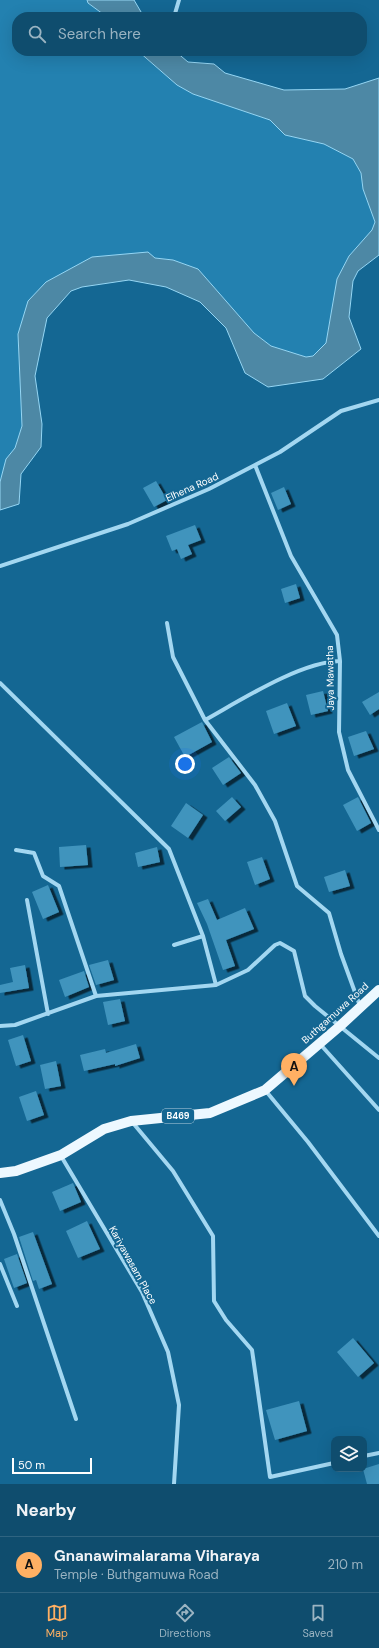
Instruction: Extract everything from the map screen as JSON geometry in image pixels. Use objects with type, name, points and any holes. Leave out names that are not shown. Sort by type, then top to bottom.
[{"type":"main road","name":"Buthgamuwa Road","points":[[0,1173],[16,1171],[61,1156],[104,1129],[131,1121],[210,1113],[265,1090],[340,1026],[379,990]]},
{"type":"street","points":[[175,12],[179,0]]},
{"type":"street","name":"Elhena Road","points":[[0,566],[128,524],[209,489],[280,452],[341,411],[379,400]]},
{"type":"street","name":"Jaya Mawatha","points":[[255,465],[291,556],[337,635],[340,661],[339,732],[348,770],[379,830]]},
{"type":"street","points":[[167,623],[173,657],[205,720],[255,785],[275,821],[297,886],[329,913],[360,1006]]},
{"type":"street","points":[[205,720],[284,677],[329,661],[340,661]]},
{"type":"street","points":[[0,683],[169,849],[203,936],[216,985]]},
{"type":"street","points":[[16,850],[34,853],[43,876],[59,886],[96,996]]},
{"type":"street","points":[[27,900],[48,1014]]},
{"type":"street","points":[[174,945],[203,936]]},
{"type":"street","points":[[0,1026],[15,1026],[96,996],[216,985],[248,970],[275,945],[280,943],[294,951],[305,996],[379,1058]]},
{"type":"street","points":[[319,1043],[379,1110]]},
{"type":"street","points":[[265,1090],[308,1142],[379,1236]]},
{"type":"street","points":[[131,1121],[173,1171],[212,1236],[214,1301],[226,1320],[252,1350],[270,1477],[331,1464]]},
{"type":"street","name":"Kariyawasam Place","points":[[61,1156],[142,1292],[168,1352],[179,1405],[174,1484]]},
{"type":"street","points":[[0,1200],[14,1234],[76,1419]]},
{"type":"street","points":[[0,1264],[17,1306]]},
{"type":"street","points":[[367,1455],[379,1453]]},
{"type":"shaded area","points":[[0,0],[87,0],[88,3],[100,12],[12,12],[12,56],[144,56],[177,85],[193,94],[270,120],[285,135],[324,144],[353,159],[361,173],[363,189],[375,222],[373,230],[349,256],[337,279],[326,343],[313,356],[306,357],[271,346],[254,333],[198,269],[173,260],[155,258],[148,253],[92,257],[18,334],[22,426],[15,448],[6,460],[0,482]]},
{"type":"shaded area","points":[[87,0],[134,0],[141,12],[100,12],[88,3]]},
{"type":"shaded area","points":[[144,56],[181,56],[188,62],[214,64],[225,73],[284,90],[345,89],[379,78],[379,255],[358,271],[353,281],[349,317],[361,349],[323,379],[268,387],[245,373],[226,328],[200,302],[166,287],[129,280],[82,287],[71,291],[47,318],[35,376],[42,424],[41,447],[21,474],[19,504],[0,510],[0,482],[6,459],[15,448],[22,426],[18,334],[28,301],[46,282],[92,257],[148,252],[155,258],[173,260],[198,269],[254,333],[271,346],[306,357],[313,356],[326,343],[337,279],[349,256],[372,230],[375,222],[363,189],[361,173],[353,159],[324,144],[285,135],[270,120],[193,94],[177,85]]},
{"type":"building","points":[[156,481],[167,500],[154,507],[143,488]]},
{"type":"building","points":[[284,487],[291,504],[278,510],[271,493]]},
{"type":"building","points":[[195,525],[201,540],[188,545],[192,554],[181,559],[177,549],[172,551],[166,536]]},
{"type":"building","points":[[296,584],[300,598],[285,603],[281,589]]},
{"type":"building","points":[[323,691],[328,711],[311,715],[306,695]]},
{"type":"building","points":[[379,692],[379,709],[370,715],[362,702]]},
{"type":"building","points":[[287,703],[296,726],[274,734],[266,711]]},
{"type":"building","points":[[202,722],[212,742],[185,757],[174,737]]},
{"type":"building","points":[[366,731],[374,749],[354,756],[348,737]]},
{"type":"building","points":[[229,757],[241,773],[223,785],[212,768]]},
{"type":"building","points":[[232,797],[241,807],[225,821],[216,811]]},
{"type":"building","points":[[358,797],[371,823],[357,831],[343,805]]},
{"type":"building","points":[[186,803],[203,815],[188,838],[171,826]]},
{"type":"building","points":[[86,845],[88,865],[60,867],[59,847]]},
{"type":"building","points":[[157,847],[160,862],[138,867],[135,853]]},
{"type":"building","points":[[262,857],[270,879],[255,885],[247,862]]},
{"type":"building","points":[[345,870],[350,886],[329,892],[324,877]]},
{"type":"building","points":[[48,885],[59,912],[43,919],[32,892]]},
{"type":"building","points":[[208,899],[217,920],[245,908],[254,929],[226,940],[235,966],[223,970],[207,924],[197,903]]},
{"type":"building","points":[[108,960],[114,980],[96,985],[89,965]]},
{"type":"building","points":[[25,965],[29,988],[0,993],[0,985],[13,982],[10,968]]},
{"type":"building","points":[[84,971],[89,987],[65,997],[59,980]]},
{"type":"building","points":[[120,999],[125,1021],[108,1025],[103,1002]]},
{"type":"building","points":[[23,1035],[31,1061],[16,1066],[8,1040]]},
{"type":"building","points":[[136,1044],[140,1058],[115,1066],[115,1064],[84,1071],[80,1055],[105,1049],[106,1053]]},
{"type":"building","points":[[56,1061],[61,1086],[45,1089],[40,1065]]},
{"type":"building","points":[[36,1091],[44,1115],[27,1121],[19,1097]]},
{"type":"building","points":[[73,1183],[81,1202],[60,1211],[52,1192]]},
{"type":"building","points":[[87,1221],[100,1249],[78,1258],[66,1231]]},
{"type":"building","points":[[33,1232],[52,1284],[39,1289],[36,1280],[33,1281],[19,1237]]},
{"type":"building","points":[[17,1254],[27,1283],[14,1288],[4,1259]]},
{"type":"building","points":[[353,1338],[374,1363],[358,1377],[337,1352]]},
{"type":"building","points":[[299,1401],[307,1431],[275,1440],[266,1410]]},
{"type":"building","points":[[379,1464],[379,1484],[367,1484],[364,1472],[367,1472],[367,1468]]},
{"type":"place","name":"Gnanawimalarama Viharaya","points":[[294,1086]]}]
